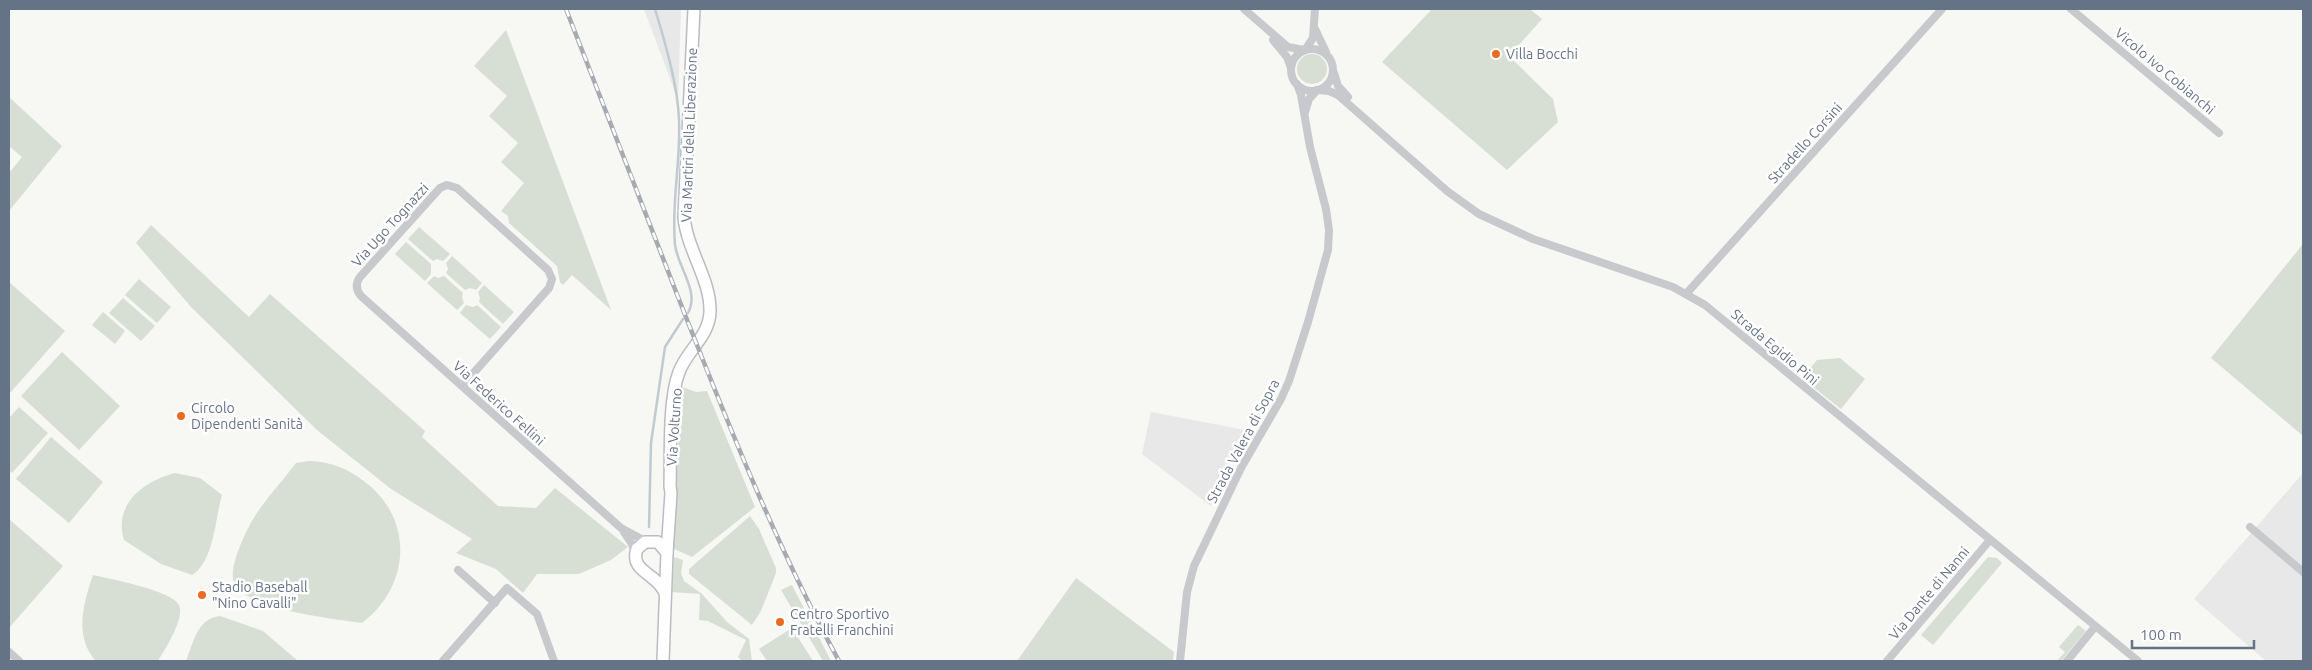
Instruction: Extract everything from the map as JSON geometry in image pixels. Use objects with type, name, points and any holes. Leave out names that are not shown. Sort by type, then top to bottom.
[{"type":"street","name":"Via Martiri della Liberazione","points":[[694,9],[684,217],[689,242],[706,290],[710,312],[706,331],[697,345]]},
{"type":"street","points":[[1244,9],[1288,47],[1295,50],[1316,49],[1328,56]]},
{"type":"street","points":[[1291,72],[1294,58],[1311,42],[1315,9]]},
{"type":"street","name":"Stradello Corsini","points":[[1686,294],[1942,9]]},
{"type":"street","name":"Vicolo Ivo Cobianchi","points":[[2072,9],[2219,133]]},
{"type":"street","name":"Strada Valera di Sopra","points":[[1180,661],[1187,592],[1194,566],[1240,468],[1281,399],[1289,380],[1308,322],[1326,257],[1329,237],[1328,216],[1310,147],[1305,114],[1297,84],[1287,57],[1263,26]]},
{"type":"street","points":[[1305,114],[1309,99],[1329,82],[1333,69],[1314,27]]},
{"type":"street","name":"Strada Egidio Pini","points":[[1333,69],[1338,86],[1361,114]]},
{"type":"street","points":[[1297,84],[1305,89],[1318,90]]},
{"type":"street","name":"Strada Egidio Pini","points":[[1318,90],[1336,94],[1454,197],[1486,218],[1533,239],[1659,282],[1686,294],[1712,311],[2138,661]]},
{"type":"street","name":"Via Ugo Tognazzi","points":[[361,296],[356,287],[360,277],[440,188],[449,185],[457,188],[548,270],[552,279],[549,288],[462,386]]},
{"type":"street","name":"Via Federico Fellini","points":[[361,296],[621,528],[631,542],[635,556]]},
{"type":"street","name":"Via Volturno","points":[[663,661],[667,537],[670,519],[673,402],[678,374],[686,358],[697,345]]},
{"type":"street","name":"Via Volturno","points":[[635,556],[639,546],[657,536],[664,527],[670,486]]},
{"type":"street","points":[[2250,527],[2303,572]]},
{"type":"street","name":"Via Federico Fellini","points":[[621,528],[647,541]]},
{"type":"street","name":"Via Dante di Nanni","points":[[1888,661],[1990,540]]},
{"type":"street","points":[[647,541],[661,544],[667,557],[661,570],[647,573]]},
{"type":"street","points":[[635,556],[638,566],[656,579],[665,593]]},
{"type":"street","points":[[458,570],[495,603]]},
{"type":"street","points":[[443,661],[507,588],[537,614],[554,661]]},
{"type":"street","points":[[2067,661],[2094,628]]},
{"type":"street","points":[[9,653],[19,661]]},
{"type":"shaded area","points":[[644,9],[681,9],[678,100]]},
{"type":"shaded area","points":[[1432,9],[1530,9],[1542,19],[1509,56],[1553,99],[1558,122],[1507,170],[1382,62]]},
{"type":"shaded area","points":[[506,30],[611,310],[572,275],[563,285],[560,282],[557,266],[509,223],[508,216],[501,211],[524,183],[501,162],[518,143],[489,116],[507,96],[474,66]]},
{"type":"shaded area","points":[[1312,54],[1323,58],[1327,69],[1323,80],[1312,84],[1301,80],[1297,69],[1301,58]]},
{"type":"shaded area","points":[[9,97],[62,146],[9,211],[9,173],[22,157],[9,146]]},
{"type":"shaded area","points":[[151,225],[249,317],[270,294],[425,431],[422,437],[498,506],[536,508],[555,488],[628,547],[611,560],[579,574],[537,574],[523,593],[496,569],[456,553],[472,539],[391,489],[317,430],[192,308],[136,243]]},
{"type":"shaded area","points":[[419,227],[450,254],[443,261],[437,259],[433,261],[408,239]]},
{"type":"shaded area","points":[[406,242],[431,264],[431,274],[425,281],[395,254]]},
{"type":"shaded area","points":[[2303,244],[2303,436],[2211,358]]},
{"type":"shaded area","points":[[452,256],[482,283],[476,290],[470,288],[465,290],[446,273],[448,269],[446,263]]},
{"type":"shaded area","points":[[434,276],[438,278],[444,276],[463,293],[464,303],[457,310],[427,283]]},
{"type":"shaded area","points":[[139,279],[171,307],[157,323],[125,295]]},
{"type":"shaded area","points":[[9,282],[65,331],[9,394]]},
{"type":"shaded area","points":[[484,285],[514,312],[503,324],[479,302],[478,292]]},
{"type":"shaded area","points":[[123,298],[155,326],[141,341],[109,313]]},
{"type":"shaded area","points":[[466,305],[473,307],[477,305],[501,327],[490,339],[460,313]]},
{"type":"shaded area","points":[[103,312],[125,331],[115,344],[92,325]]},
{"type":"shaded area","points":[[62,352],[120,406],[79,450],[21,396]]},
{"type":"shaded area","points":[[1840,358],[1865,379],[1841,409],[1802,378],[1817,360]]},
{"type":"shaded area","points":[[682,387],[696,392],[707,391],[755,507],[692,557],[672,548],[671,536]]},
{"type":"shaded area","points":[[19,407],[48,433],[12,473],[9,470],[9,418]]},
{"type":"shaded area","points":[[1151,412],[1255,432],[1230,463],[1211,506],[1142,454]]},
{"type":"shaded area","points":[[51,437],[103,482],[69,523],[16,479]]},
{"type":"shaded area","points":[[309,461],[339,467],[365,482],[381,497],[392,514],[399,533],[400,552],[397,572],[390,591],[378,608],[362,623],[313,616],[272,606],[255,600],[242,592],[234,582],[233,569],[235,560],[252,521],[296,463]]},
{"type":"shaded area","points":[[175,473],[200,478],[222,495],[209,550],[199,569],[192,575],[161,564],[124,540],[123,515],[127,505],[142,488]]},
{"type":"shaded area","points":[[2303,473],[2303,661],[2266,661],[2194,599]]},
{"type":"shaded area","points":[[750,516],[759,529],[776,568],[776,573],[761,611],[752,625],[689,574],[689,569]]},
{"type":"shaded area","points":[[9,519],[63,566],[9,628]]},
{"type":"shaded area","points":[[674,557],[683,560],[681,573],[684,581],[702,594],[727,622],[749,639],[752,661],[742,661],[738,657],[746,640],[708,621],[699,620],[700,594],[672,592]]},
{"type":"shaded area","points":[[1988,557],[1997,558],[2002,563],[1933,645],[1921,635]]},
{"type":"shaded area","points":[[93,575],[153,590],[174,600],[179,605],[180,611],[177,626],[158,661],[96,661],[89,652],[85,642],[82,620],[86,597]]},
{"type":"shaded area","points":[[1076,578],[1174,652],[1173,661],[1017,661]]},
{"type":"shaded area","points":[[792,585],[831,661],[823,661],[781,590]]},
{"type":"shaded area","points":[[220,616],[263,631],[298,661],[186,661],[201,627],[206,621]]},
{"type":"shaded area","points":[[2078,625],[2086,631],[2061,661],[2057,661],[2065,652],[2059,647]]},
{"type":"shaded area","points":[[792,628],[813,661],[767,661],[759,649]]},
{"type":"waterway","points":[[655,9],[670,64],[678,107],[679,151],[674,229],[677,254],[690,288],[691,305],[688,313]]},
{"type":"waterway","points":[[649,527],[651,443],[665,347],[683,319]]},
{"type":"railway","points":[[566,9],[735,439],[794,573],[839,661]]},
{"type":"place","name":"Villa Bocchi","points":[[1496,54]]},
{"type":"place","name":"Circolo Dipendenti Sanità","points":[[181,416]]},
{"type":"place","name":"Stadio Baseball \"Nino Cavalli\"","points":[[202,595]]},
{"type":"place","name":"Centro Sportivo Fratelli Franchini","points":[[780,622]]}]
